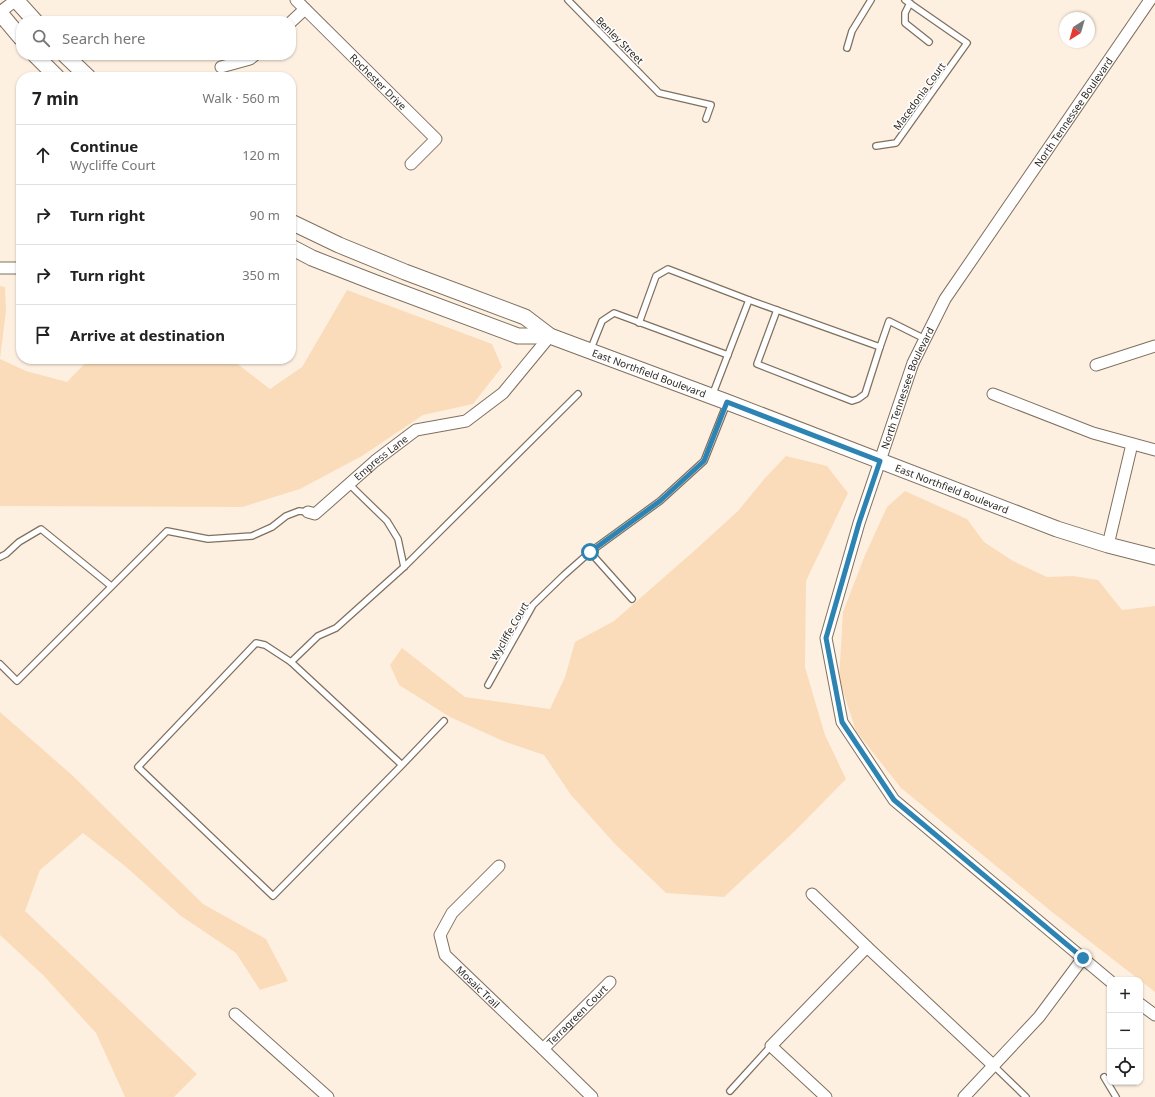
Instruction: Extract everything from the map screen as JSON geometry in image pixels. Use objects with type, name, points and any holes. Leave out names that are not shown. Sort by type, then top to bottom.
[{"type":"main road","points":[[16,0],[30,16]]},
{"type":"main road","points":[[0,13],[16,32]]},
{"type":"main road","points":[[40,60],[52,72]]},
{"type":"main road","points":[[71,60],[83,72]]},
{"type":"main road","name":"East Northfield Boulevard","points":[[296,224],[346,248],[525,318],[550,336],[727,402],[1057,529],[1108,545],[1155,557]]},
{"type":"main road","name":"East Northfield Boulevard","points":[[296,250],[312,258],[376,283],[518,336],[550,336]]},
{"type":"street","points":[[0,13],[16,0]]},
{"type":"street","name":"Rochester Drive","points":[[296,0],[436,139],[411,164]]},
{"type":"street","name":"North Tennessee Boulevard","points":[[1107,978],[894,800],[842,722],[826,638],[859,523],[913,363],[945,299],[1150,0]]},
{"type":"street","points":[[296,17],[305,9]]},
{"type":"street","points":[[221,66],[246,60]]},
{"type":"street","points":[[0,268],[16,268]]},
{"type":"street","name":"Empress Lane","points":[[308,512],[315,514],[375,461],[416,430],[466,421],[503,393],[550,336]]},
{"type":"street","points":[[1096,365],[1155,346]]},
{"type":"street","points":[[992,394],[1093,433],[1155,450]]},
{"type":"street","points":[[1108,545],[1132,444]]},
{"type":"street","name":"Mosaic Trail","points":[[499,866],[452,913],[440,935],[445,955],[592,1097]]},
{"type":"street","points":[[812,894],[994,1066]]},
{"type":"street","points":[[826,1097],[771,1046],[867,947]]},
{"type":"street","points":[[964,1097],[1039,1017],[1083,958]]},
{"type":"street","name":"Terragreen Court","points":[[543,1049],[610,982]]},
{"type":"street","points":[[1143,1006],[1155,1015]]},
{"type":"street","points":[[236,1014],[328,1097]]},
{"type":"lane","name":"Benley Street","points":[[568,0],[659,93],[711,105],[706,120]]},
{"type":"lane","points":[[847,48],[852,31],[871,0]]},
{"type":"lane","points":[[908,2],[905,13],[905,23],[929,42]]},
{"type":"lane","name":"Macedonia Court","points":[[876,146],[896,143],[967,43],[908,2]]},
{"type":"lane","points":[[639,323],[656,276],[668,269],[880,347]]},
{"type":"lane","points":[[712,397],[749,300]]},
{"type":"lane","points":[[777,310],[757,364],[852,401],[865,394],[889,321],[925,339]]},
{"type":"lane","points":[[590,351],[602,321],[614,314],[728,355]]},
{"type":"lane","points":[[291,662],[318,636],[336,628],[404,567],[578,394]]},
{"type":"lane","name":"Wycliffe Court","points":[[488,685],[534,605],[564,574],[590,552],[660,501],[704,461],[727,402]]},
{"type":"lane","points":[[349,484],[387,521],[398,539],[404,567]]},
{"type":"lane","points":[[0,664],[17,681],[166,531],[208,539],[252,536],[272,527],[286,516],[299,511],[308,512]]},
{"type":"lane","points":[[0,557],[6,554],[19,542],[41,530],[111,586]]},
{"type":"lane","points":[[590,552],[632,599]]},
{"type":"lane","points":[[402,765],[291,662],[265,645],[256,643],[138,767],[273,896],[402,765],[444,721]]},
{"type":"lane","points":[[730,1091],[771,1046]]},
{"type":"lane","points":[[994,1066],[1026,1097]]},
{"type":"lane","points":[[1104,1077],[1116,1097]]},
{"type":"shaded area","points":[[0,286],[5,287],[6,311],[0,359]]},
{"type":"shaded area","points":[[347,290],[492,344],[502,367],[473,404],[423,415],[362,456],[300,489],[242,507],[0,506],[0,359],[26,371],[67,382],[84,364],[238,364],[270,389],[302,367]]},
{"type":"shaded area","points":[[786,456],[827,466],[848,493],[806,581],[805,667],[825,735],[846,779],[796,830],[724,897],[666,893],[615,844],[571,795],[544,755],[503,741],[450,717],[399,685],[390,665],[402,648],[465,697],[550,709],[565,677],[575,642],[614,621],[694,551],[738,511],[765,478]]},
{"type":"shaded area","points":[[905,491],[967,519],[984,542],[1013,561],[1047,577],[1073,576],[1098,580],[1122,610],[1155,606],[1155,992],[1143,983],[1143,977],[1136,977],[1052,912],[901,788],[856,731],[839,679],[843,612],[865,555],[887,507]]},
{"type":"shaded area","points":[[0,712],[72,775],[203,904],[266,939],[288,981],[260,990],[236,953],[181,916],[125,866],[83,833],[40,870],[25,911],[197,1074],[174,1097],[125,1097],[96,1033],[43,975],[0,935]]},
{"type":"route","points":[[590,552],[660,501],[704,461],[727,402],[880,461],[859,523],[826,638],[842,722],[894,800],[1083,958]]}]
